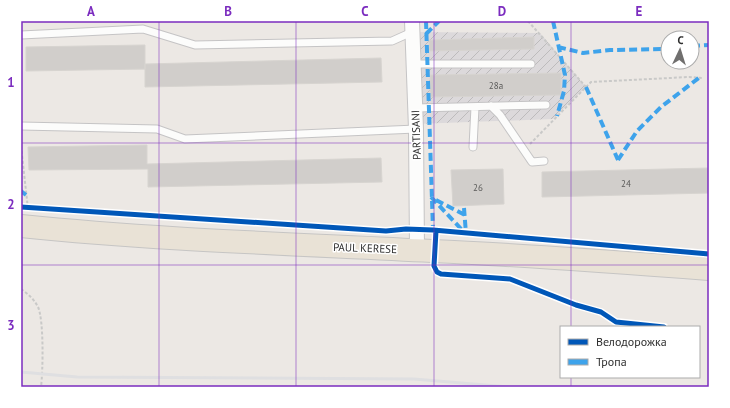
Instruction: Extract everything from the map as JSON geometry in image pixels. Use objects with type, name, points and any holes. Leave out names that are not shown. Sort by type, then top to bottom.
[{"type":"highway","name":"PAUL KERESE","points":[[24,217],[137,236],[280,245],[417,250],[709,269]]},
{"type":"street","name":"PARTISANI","points":[[412,27],[412,64],[416,129],[417,250]]},
{"type":"lane","points":[[21,35],[143,30],[195,44],[392,41],[412,27]]},
{"type":"lane","points":[[412,64],[531,64]]},
{"type":"lane","points":[[415,108],[546,105]]},
{"type":"lane","points":[[491,106],[500,115],[524,148],[532,162],[544,161]]},
{"type":"lane","points":[[473,147],[475,107]]},
{"type":"lane","points":[[21,126],[157,129],[184,138],[416,129]]},
{"type":"path","points":[[528,21],[586,87]]},
{"type":"path","points":[[524,148],[533,142],[591,82],[689,77],[703,78]]},
{"type":"path","points":[[21,146],[24,217]]},
{"type":"path","points":[[21,208],[24,217]]},
{"type":"path","points":[[24,217],[36,209]]},
{"type":"path","points":[[21,289],[31,296],[38,308],[42,350],[41,387]]},
{"type":"shaded area","points":[[412,32],[540,33],[586,87],[553,119],[416,124]]},
{"type":"building","points":[[534,37],[534,49],[429,51],[429,40]]},
{"type":"building","points":[[145,45],[145,69],[26,71],[26,47]]},
{"type":"building","points":[[381,58],[382,82],[145,87],[145,64]]},
{"type":"building","points":[[561,73],[561,95],[430,97],[430,75]]},
{"type":"building","points":[[147,145],[147,164],[381,158],[382,182],[148,187],[148,169],[29,170],[28,147]]},
{"type":"building","points":[[709,168],[709,193],[542,197],[542,172]]},
{"type":"building","points":[[503,169],[504,204],[453,206],[451,170]]},
{"type":"railway","points":[[21,372],[77,377],[414,379],[509,387]]},
{"type":"marked path","points":[[426,21],[433,230]]},
{"type":"marked path","points":[[426,34],[439,21]]},
{"type":"marked path","points":[[553,21],[565,75],[564,91],[557,116]]},
{"type":"marked path","points":[[700,46],[709,45]]},
{"type":"marked path","points":[[558,47],[583,53],[610,50],[660,49]]},
{"type":"marked path","points":[[618,160],[637,131],[661,107],[700,77]]},
{"type":"marked path","points":[[586,87],[618,160]]},
{"type":"marked path","points":[[21,191],[26,195]]},
{"type":"marked path","points":[[431,197],[464,232]]},
{"type":"marked path","points":[[436,200],[465,215]]},
{"type":"marked path","points":[[464,208],[466,234]]},
{"type":"cycle path","points":[[21,207],[386,231],[406,229],[433,230],[709,254]]},
{"type":"cycle path","points":[[436,231],[434,266],[437,272],[441,274],[510,279],[576,305],[601,312],[616,322],[654,326]]}]
